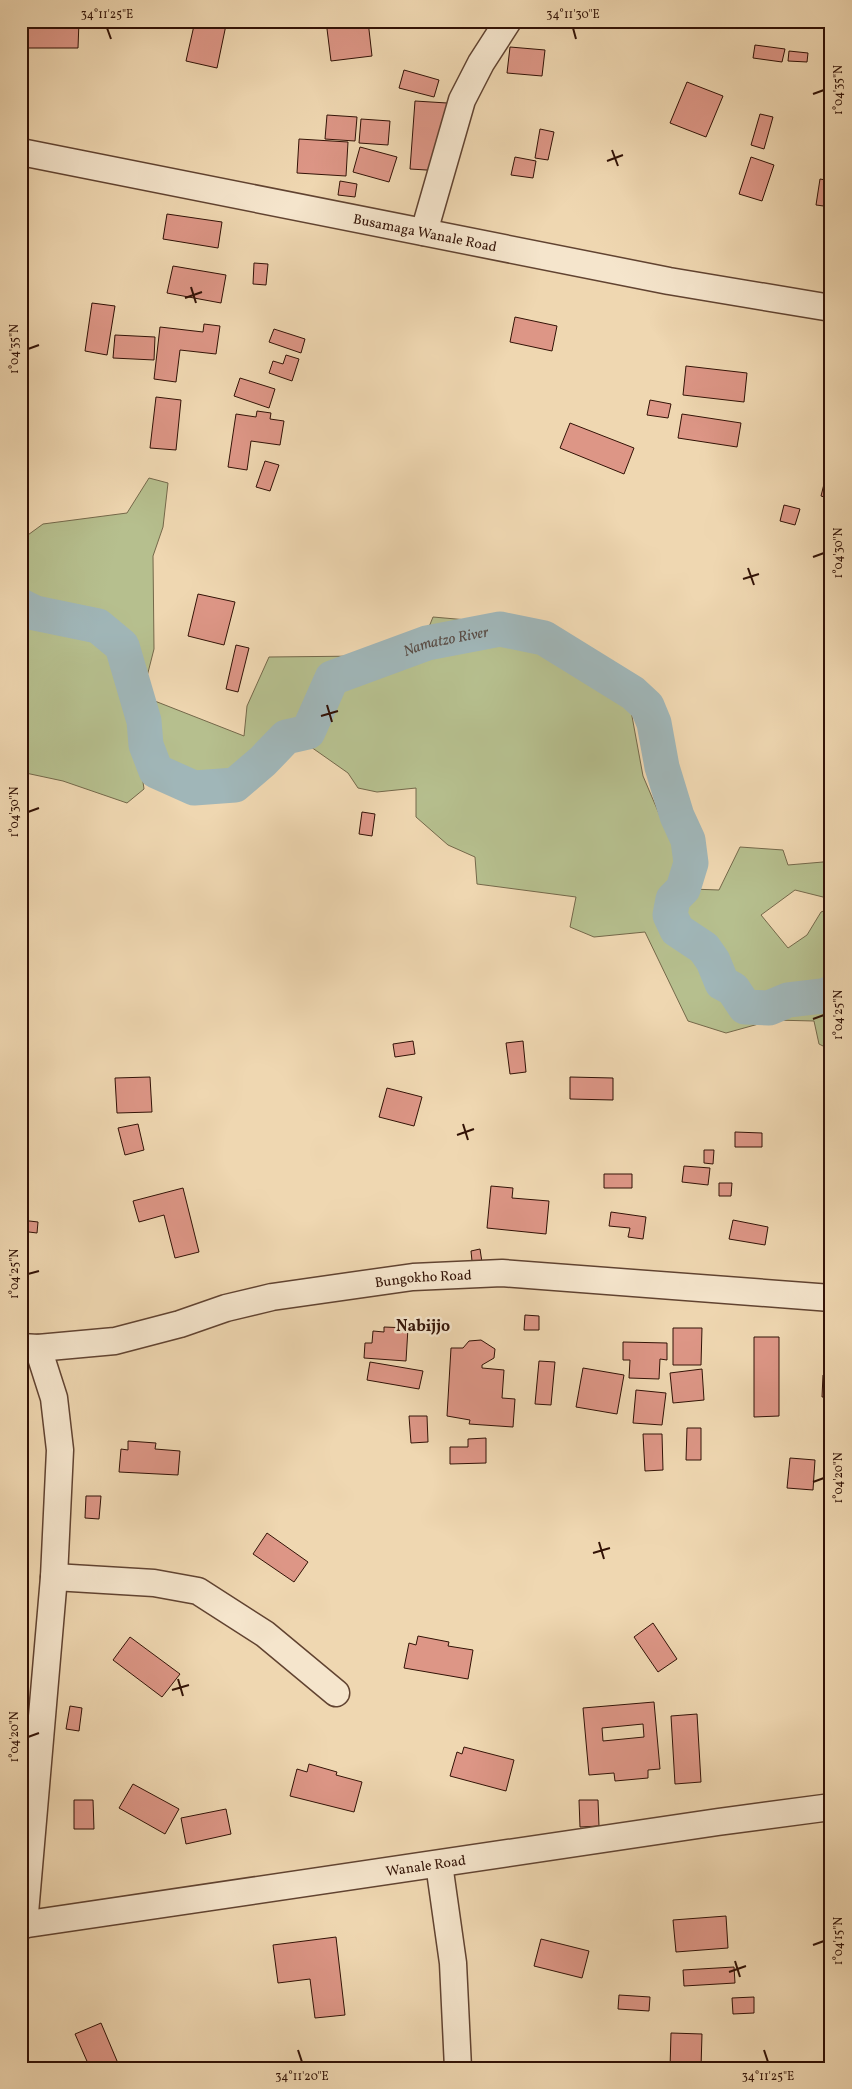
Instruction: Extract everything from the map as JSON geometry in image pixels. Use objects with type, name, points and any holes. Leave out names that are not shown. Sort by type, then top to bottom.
[{"type":"street","points":[[424,232],[462,100],[481,63],[508,21]]},
{"type":"street","name":"Busamaga Wanale Road","points":[[21,152],[669,281],[831,308]]},
{"type":"street","name":"Bungokho Road","points":[[30,1348],[115,1340],[180,1324],[226,1308],[272,1297],[414,1277],[502,1273],[831,1298]]},
{"type":"street","points":[[23,1925],[54,1577],[60,1450],[54,1398],[30,1348]]},
{"type":"street","points":[[54,1577],[154,1584],[198,1591],[266,1634],[336,1693]]},
{"type":"street","name":"Wanale Road","points":[[23,1925],[831,1807]]},
{"type":"street","points":[[439,1864],[453,1963],[458,2068]]},
{"type":"green space","points":[[149,478],[168,483],[163,527],[153,556],[154,649],[142,696],[244,736],[247,706],[269,657],[365,656],[416,659],[433,617],[524,625],[552,634],[594,658],[629,700],[643,776],[691,889],[719,890],[740,847],[783,850],[788,865],[823,862],[831,852],[831,899],[795,890],[761,915],[788,948],[807,935],[821,912],[831,908],[831,1050],[819,1044],[814,1021],[773,1020],[726,1033],[688,1021],[645,932],[594,937],[570,927],[576,897],[477,884],[475,857],[448,845],[416,817],[416,788],[377,792],[358,788],[348,773],[311,747],[285,748],[262,773],[236,792],[219,795],[193,793],[167,787],[160,761],[135,725],[144,789],[127,803],[63,781],[21,772],[21,540],[43,524],[127,513]]},
{"type":"building","points":[[23,21],[79,21],[78,48],[23,48]]},
{"type":"building","points":[[195,21],[236,21],[235,27],[226,25],[217,68],[186,61]]},
{"type":"building","points":[[326,21],[368,21],[372,56],[331,61]]},
{"type":"building","points":[[755,45],[785,49],[782,62],[753,58]]},
{"type":"building","points":[[510,47],[545,50],[542,76],[507,73]]},
{"type":"building","points":[[789,51],[808,53],[807,62],[788,61]]},
{"type":"building","points":[[404,70],[439,80],[434,97],[399,88]]},
{"type":"building","points":[[687,82],[723,96],[706,137],[670,123]]},
{"type":"building","points":[[415,101],[447,103],[443,171],[410,169]]},
{"type":"building","points":[[760,114],[773,117],[764,149],[751,145]]},
{"type":"building","points":[[327,115],[357,117],[355,141],[325,139]]},
{"type":"building","points":[[361,119],[390,121],[388,145],[359,143]]},
{"type":"building","points":[[540,129],[554,132],[548,160],[535,158]]},
{"type":"building","points":[[299,139],[348,142],[346,176],[297,173]]},
{"type":"building","points":[[360,147],[397,157],[389,182],[353,172]]},
{"type":"building","points":[[515,157],[536,161],[533,178],[511,175]]},
{"type":"building","points":[[751,157],[774,165],[762,201],[739,194]]},
{"type":"building","points":[[820,179],[831,181],[831,207],[816,205]]},
{"type":"building","points":[[340,181],[357,184],[355,197],[338,195]]},
{"type":"building","points":[[167,214],[222,222],[218,248],[163,239]]},
{"type":"building","points":[[254,263],[268,264],[266,285],[253,284]]},
{"type":"building","points":[[173,266],[226,275],[221,303],[167,293]]},
{"type":"building","points":[[92,303],[115,306],[107,355],[85,351]]},
{"type":"building","points":[[515,317],[557,326],[552,351],[510,342]]},
{"type":"building","points":[[204,324],[220,326],[216,354],[180,350],[176,382],[154,379],[160,327],[203,332]]},
{"type":"building","points":[[274,329],[305,339],[301,353],[269,342]]},
{"type":"building","points":[[115,335],[155,337],[154,360],[113,358]]},
{"type":"building","points":[[286,355],[299,359],[292,381],[269,373],[273,361],[283,364]]},
{"type":"building","points":[[686,366],[747,373],[744,402],[683,395]]},
{"type":"building","points":[[240,378],[275,389],[269,408],[234,396]]},
{"type":"building","points":[[156,397],[181,400],[176,450],[150,448]]},
{"type":"building","points":[[650,400],[671,404],[668,418],[647,415]]},
{"type":"building","points":[[257,411],[271,413],[270,419],[284,421],[280,445],[251,441],[247,470],[228,467],[236,414],[256,417]]},
{"type":"building","points":[[682,414],[741,423],[737,447],[678,438]]},
{"type":"building","points":[[570,423],[634,448],[624,474],[560,448]]},
{"type":"building","points":[[265,461],[279,465],[270,491],[256,487]]},
{"type":"building","points":[[824,484],[831,485],[831,499],[821,496]]},
{"type":"building","points":[[784,505],[800,509],[795,525],[780,521]]},
{"type":"building","points":[[198,594],[235,602],[224,645],[188,636]]},
{"type":"building","points":[[236,645],[249,648],[238,692],[226,689]]},
{"type":"building","points":[[362,812],[375,814],[372,836],[359,834]]},
{"type":"building","points":[[413,1041],[415,1054],[395,1057],[393,1044]]},
{"type":"building","points":[[523,1041],[526,1072],[510,1074],[506,1043]]},
{"type":"building","points":[[150,1077],[152,1112],[117,1113],[115,1078]]},
{"type":"building","points":[[570,1077],[613,1078],[613,1100],[570,1099]]},
{"type":"building","points":[[387,1088],[422,1097],[414,1126],[379,1117]]},
{"type":"building","points":[[138,1124],[144,1150],[125,1155],[118,1128]]},
{"type":"building","points":[[735,1132],[762,1133],[762,1147],[735,1147]]},
{"type":"building","points":[[704,1150],[714,1150],[713,1164],[704,1163]]},
{"type":"building","points":[[684,1166],[710,1168],[708,1185],[682,1182]]},
{"type":"building","points":[[604,1174],[632,1174],[632,1188],[604,1188]]},
{"type":"building","points":[[719,1183],[732,1183],[731,1196],[719,1196]]},
{"type":"building","points":[[491,1186],[513,1188],[512,1198],[549,1201],[546,1234],[487,1228]]},
{"type":"building","points":[[183,1188],[199,1252],[175,1258],[164,1215],[139,1222],[133,1201]]},
{"type":"building","points":[[611,1212],[646,1217],[643,1239],[628,1237],[630,1228],[609,1226]]},
{"type":"building","points":[[21,1220],[38,1222],[37,1233],[21,1231]]},
{"type":"building","points":[[733,1220],[768,1227],[765,1245],[729,1239]]},
{"type":"building","points":[[480,1249],[483,1269],[473,1271],[471,1251]]},
{"type":"building","points":[[525,1315],[539,1316],[539,1330],[524,1330]]},
{"type":"building","points":[[384,1327],[408,1328],[406,1361],[364,1358],[365,1343],[372,1343],[373,1331],[384,1332]]},
{"type":"building","points":[[673,1328],[702,1328],[701,1365],[673,1365]]},
{"type":"building","points":[[754,1337],[779,1337],[779,1416],[754,1417]]},
{"type":"building","points":[[481,1340],[495,1349],[494,1358],[482,1365],[482,1368],[504,1370],[502,1398],[515,1399],[513,1427],[469,1424],[470,1420],[447,1416],[451,1348],[463,1348],[469,1341]]},
{"type":"building","points":[[623,1342],[667,1343],[667,1360],[660,1359],[659,1379],[629,1378],[630,1360],[623,1360]]},
{"type":"building","points":[[539,1361],[555,1362],[551,1405],[535,1404]]},
{"type":"building","points":[[370,1362],[423,1371],[419,1389],[367,1380]]},
{"type":"building","points":[[583,1368],[624,1375],[617,1414],[576,1407]]},
{"type":"building","points":[[702,1369],[704,1400],[673,1403],[670,1373]]},
{"type":"building","points":[[823,1375],[831,1375],[831,1397],[822,1397]]},
{"type":"building","points":[[636,1390],[666,1393],[662,1425],[633,1423]]},
{"type":"building","points":[[409,1416],[427,1416],[428,1442],[411,1443]]},
{"type":"building","points":[[687,1428],[701,1428],[701,1460],[686,1460]]},
{"type":"building","points":[[643,1434],[662,1434],[663,1470],[645,1471]]},
{"type":"building","points":[[486,1438],[486,1463],[450,1464],[450,1447],[468,1447],[468,1439]]},
{"type":"building","points":[[128,1441],[156,1443],[155,1449],[180,1451],[178,1475],[119,1472],[121,1449],[128,1450]]},
{"type":"building","points":[[790,1458],[815,1460],[813,1490],[787,1488]]},
{"type":"building","points":[[86,1496],[101,1496],[99,1519],[85,1518]]},
{"type":"building","points":[[267,1533],[308,1562],[294,1582],[253,1554]]},
{"type":"building","points":[[653,1623],[677,1659],[658,1672],[634,1637]]},
{"type":"building","points":[[418,1636],[449,1642],[448,1646],[473,1650],[468,1679],[404,1668],[409,1643],[416,1645]]},
{"type":"building","points":[[130,1637],[180,1674],[162,1697],[113,1660]]},
{"type":"building","points":[[654,1702],[660,1769],[648,1770],[648,1778],[615,1781],[614,1773],[589,1775],[583,1708]],"holes":[[[643,1724],[644,1737],[603,1741],[602,1728]]]},
{"type":"building","points":[[70,1706],[82,1708],[79,1731],[66,1729]]},
{"type":"building","points":[[697,1714],[701,1782],[675,1784],[671,1716]]},
{"type":"building","points":[[464,1747],[514,1760],[506,1791],[450,1776],[457,1752],[462,1754]]},
{"type":"building","points":[[309,1764],[337,1772],[336,1775],[362,1782],[354,1812],[290,1796],[297,1769],[307,1772]]},
{"type":"building","points":[[133,1784],[179,1809],[165,1834],[119,1808]]},
{"type":"building","points":[[74,1800],[93,1800],[94,1829],[74,1829]]},
{"type":"building","points":[[579,1800],[598,1800],[599,1826],[580,1827]]},
{"type":"building","points":[[226,1809],[231,1834],[186,1844],[181,1818]]},
{"type":"building","points":[[726,1916],[728,1948],[676,1952],[673,1920]]},
{"type":"building","points":[[336,1937],[345,2015],[315,2018],[310,1979],[278,1983],[273,1945]]},
{"type":"building","points":[[541,1939],[589,1951],[582,1978],[534,1966]]},
{"type":"building","points":[[734,1967],[735,1983],[684,1986],[683,1970]]},
{"type":"building","points":[[619,1995],[650,1997],[649,2011],[618,2009]]},
{"type":"building","points":[[754,1997],[754,2013],[733,2014],[732,1998]]},
{"type":"building","points":[[101,2023],[120,2068],[90,2068],[75,2034]]},
{"type":"building","points":[[671,2033],[702,2034],[701,2068],[670,2068]]},
{"type":"waterway","name":"Namatzo River","points":[[21,606],[35,613],[98,626],[122,646],[144,721],[146,745],[156,771],[194,788],[235,785],[263,761],[286,737],[308,732],[332,678],[427,643],[500,629],[544,638],[633,693],[647,706],[654,723],[662,767],[677,816],[688,840],[691,863],[683,889],[673,899],[670,915],[677,930],[704,948],[713,961],[722,983],[733,989],[745,1007],[769,1008],[788,1000],[822,996],[831,993]]},
{"type":"district","name":"Nabijjo","points":[[423,1325]]}]
